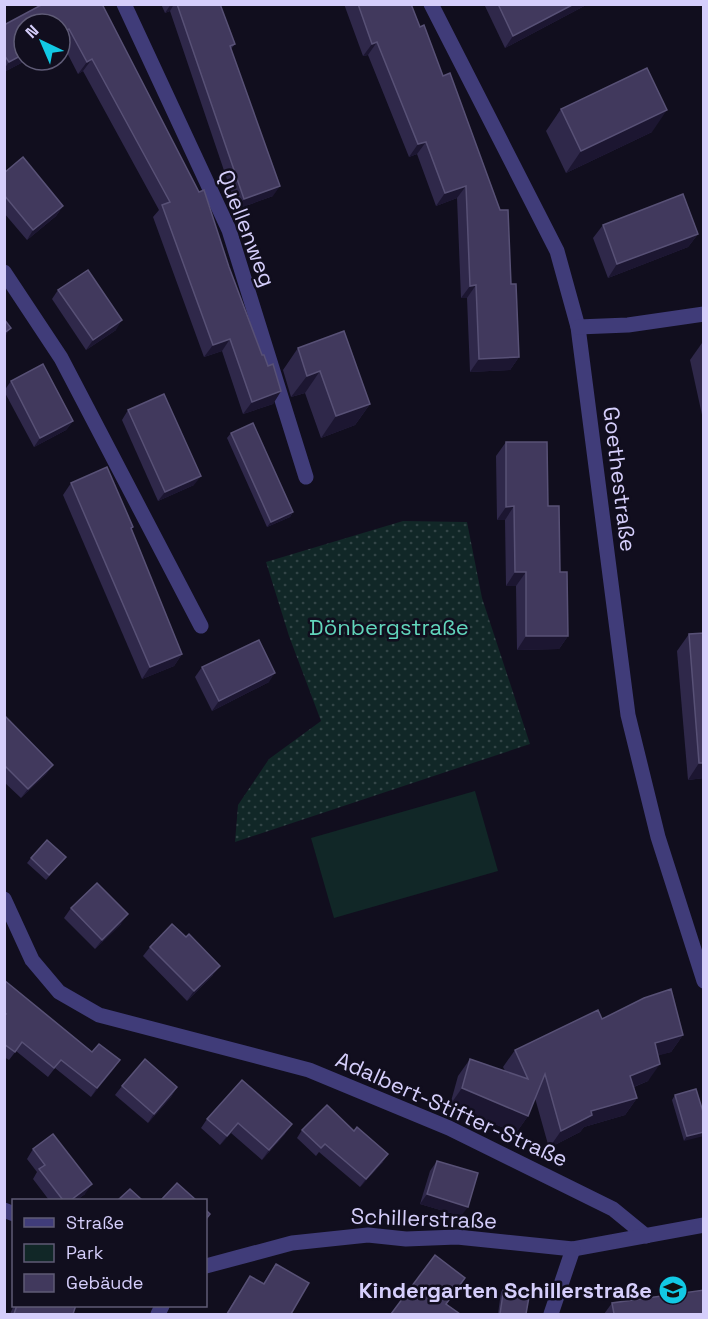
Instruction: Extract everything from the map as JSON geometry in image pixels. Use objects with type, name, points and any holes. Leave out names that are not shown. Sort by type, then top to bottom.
[{"type":"street","name":"Quellenweg","points":[[124,4],[229,230],[306,477]]},
{"type":"street","name":"Goethestraße","points":[[431,4],[557,251],[578,327],[628,715],[658,837],[699,954],[704,981]]},
{"type":"street","points":[[4,272],[61,358],[201,626]]},
{"type":"street","points":[[578,327],[628,325],[704,314]]},
{"type":"street","name":"Adalbert-Stifter-Straße","points":[[4,899],[32,960],[59,992],[99,1015],[309,1070],[460,1133],[613,1209],[646,1236]]},
{"type":"street","name":"Schillerstraße","points":[[207,1266],[292,1243],[368,1235],[406,1239],[457,1237],[573,1249],[704,1225]]},
{"type":"street","points":[[551,1314],[573,1249]]},
{"type":"green space","name":"Dönbergstraße","points":[[403,521],[467,522],[482,598],[530,744],[235,842],[238,805],[269,759],[321,721],[289,636],[266,562]]},
{"type":"green space","points":[[475,791],[498,871],[334,918],[311,838]]},
{"type":"building","points":[[43,4],[102,4],[199,192],[204,190],[229,267],[262,355],[268,366],[273,364],[281,391],[252,402],[230,339],[213,345],[162,205],[170,202],[92,59],[87,62],[72,34],[72,12],[28,12]]},
{"type":"building","points":[[177,4],[220,4],[235,44],[230,46],[280,186],[244,199]]},
{"type":"building","points":[[358,4],[411,4],[420,27],[424,25],[443,76],[450,73],[500,210],[508,210],[511,284],[516,284],[519,357],[479,359],[476,285],[470,286],[466,186],[445,193],[426,142],[418,144],[377,42],[372,44]]},
{"type":"building","points":[[498,4],[574,4],[513,36]]},
{"type":"building","points":[[12,21],[12,60],[9,62],[4,55],[4,25]]},
{"type":"building","points":[[647,68],[667,110],[581,151],[561,109]]},
{"type":"building","points":[[23,157],[63,206],[33,230],[4,195],[4,173]]},
{"type":"building","points":[[683,194],[698,234],[617,264],[603,225]]},
{"type":"building","points":[[88,270],[122,320],[93,340],[58,290]]},
{"type":"building","points":[[4,319],[11,328],[4,333]]},
{"type":"building","points":[[344,331],[370,404],[336,416],[320,371],[307,376],[298,348]]},
{"type":"building","points":[[43,364],[73,421],[40,438],[11,381]]},
{"type":"building","points":[[164,394],[201,476],[165,492],[128,410]]},
{"type":"building","points":[[253,423],[293,512],[271,522],[231,433]]},
{"type":"building","points":[[506,442],[547,442],[548,506],[559,506],[560,572],[567,572],[568,636],[526,636],[526,572],[515,572],[514,506],[506,507]]},
{"type":"building","points":[[107,467],[182,654],[150,667],[71,483]]},
{"type":"building","points":[[704,633],[704,763],[699,763],[689,634]]},
{"type":"building","points":[[259,640],[275,673],[219,701],[202,667]]},
{"type":"building","points":[[4,715],[53,765],[28,789],[4,765]]},
{"type":"building","points":[[47,840],[66,857],[49,875],[31,858]]},
{"type":"building","points":[[97,883],[128,914],[102,940],[71,908]]},
{"type":"building","points":[[172,924],[186,937],[189,934],[220,966],[194,991],[150,947]]},
{"type":"building","points":[[4,980],[92,1052],[99,1044],[120,1060],[97,1088],[61,1060],[54,1068],[22,1042],[15,1052],[4,1044],[4,1016],[6,1014],[4,1013]]},
{"type":"building","points":[[671,989],[683,1035],[655,1043],[660,1064],[630,1076],[637,1098],[591,1111],[592,1115],[561,1131],[545,1074],[528,1116],[462,1088],[470,1059],[528,1079],[515,1050],[598,1010],[602,1019],[644,998]]},
{"type":"building","points":[[145,1059],[177,1087],[154,1114],[122,1086]]},
{"type":"building","points":[[242,1080],[292,1124],[269,1150],[238,1123],[227,1136],[207,1119]]},
{"type":"building","points":[[696,1089],[704,1115],[704,1132],[687,1136],[675,1095]]},
{"type":"building","points":[[327,1105],[354,1131],[357,1127],[388,1154],[366,1179],[325,1144],[321,1148],[302,1130]]},
{"type":"building","points":[[53,1134],[92,1184],[72,1199],[62,1199],[39,1169],[45,1165],[33,1149]]},
{"type":"building","points":[[437,1161],[478,1173],[468,1207],[427,1194]]},
{"type":"building","points":[[177,1183],[195,1199],[162,1199]]},
{"type":"building","points":[[130,1189],[141,1199],[119,1199]]},
{"type":"building","points":[[435,1255],[465,1278],[446,1304],[460,1314],[391,1314]]},
{"type":"building","points":[[276,1264],[309,1283],[291,1314],[227,1314],[250,1276],[264,1284]]},
{"type":"building","points":[[504,1287],[530,1291],[526,1314],[500,1314]]},
{"type":"building","points":[[704,1290],[704,1314],[614,1314],[612,1303]]},
{"type":"building","points":[[16,1307],[75,1307],[73,1314],[14,1314]]},
{"type":"place","name":"Kindergarten Schillerstraße","points":[[673,1290]]}]
